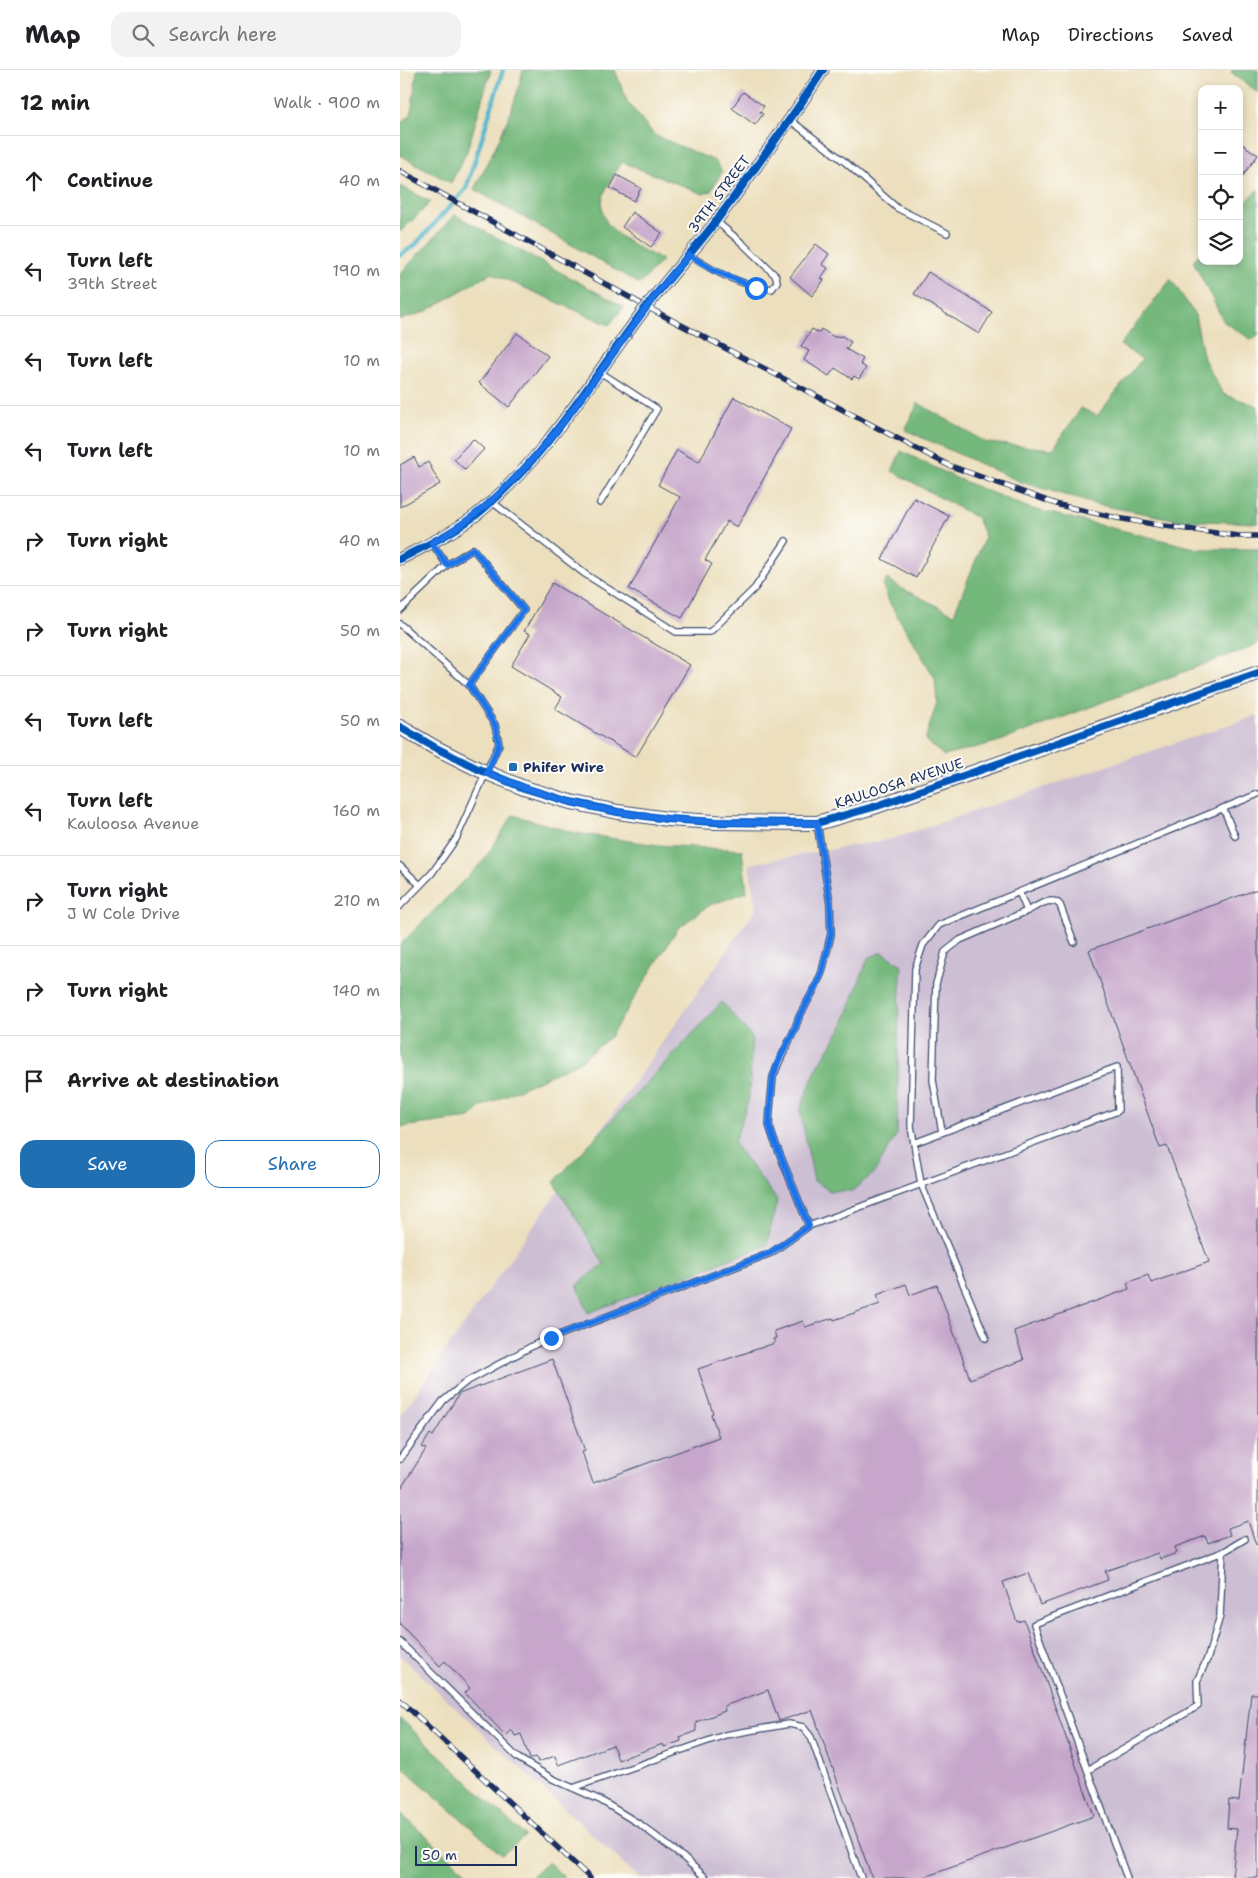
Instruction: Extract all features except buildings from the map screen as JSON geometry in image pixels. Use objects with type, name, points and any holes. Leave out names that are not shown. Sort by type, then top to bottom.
[{"type":"street","name":"39TH STREET","points":[[400,559],[432,543],[480,512],[523,470],[600,372],[647,307],[716,221],[790,120],[823,70]]},
{"type":"street","name":"KAULOOSA AVENUE","points":[[400,727],[434,747],[487,773],[524,788],[571,802],[618,812],[666,819],[715,822],[817,823],[877,806],[1258,672]]},
{"type":"lane","points":[[790,120],[845,162],[897,208],[947,234]]},
{"type":"lane","points":[[689,255],[732,279],[756,288],[772,289],[777,282],[776,276],[716,221]]},
{"type":"lane","points":[[600,372],[657,409],[600,504]]},
{"type":"lane","points":[[491,501],[585,574],[676,632],[710,632],[755,588],[786,540]]},
{"type":"lane","points":[[432,543],[447,565]]},
{"type":"lane","points":[[400,610],[447,565],[473,549],[524,610],[469,685]]},
{"type":"lane","points":[[400,624],[469,685],[495,725],[499,744],[456,839],[432,873],[400,906]]},
{"type":"lane","points":[[986,1338],[920,1184],[911,1126],[915,969],[923,945],[939,925],[1258,794]]},
{"type":"lane","points":[[1223,808],[1235,836]]},
{"type":"lane","points":[[809,1226],[769,1125],[773,1077],[778,1062],[822,972],[831,934],[830,903],[817,823]]},
{"type":"lane","points":[[400,866],[420,885]]},
{"type":"lane","points":[[1019,892],[1027,911]]},
{"type":"lane","points":[[942,1132],[933,1080],[936,984],[945,952],[960,940],[1052,900],[1057,901],[1074,942]]},
{"type":"lane","points":[[400,1458],[443,1401],[466,1382],[536,1344],[770,1253],[809,1226],[1118,1111],[1117,1067],[914,1143]]},
{"type":"lane","points":[[1127,1878],[1034,1624],[1223,1552],[1245,1539]]},
{"type":"lane","points":[[1088,1770],[1198,1706],[1197,1681],[1208,1656],[1220,1616],[1223,1552]]},
{"type":"lane","points":[[400,1642],[518,1758],[552,1779],[600,1800],[641,1825],[684,1858],[706,1878]]},
{"type":"lane","points":[[573,1788],[725,1735],[789,1724],[803,1727],[810,1737],[861,1878]]},
{"type":"shaded area","points":[[1258,715],[1258,1878],[639,1878],[400,1656],[400,1416],[756,909],[749,864],[892,839]]},
{"type":"green space","points":[[417,70],[491,70],[467,151],[451,183],[400,155],[400,123],[411,115]]},
{"type":"green space","points":[[523,70],[615,70],[627,101],[654,135],[715,161],[722,171],[711,191],[703,194],[622,162],[604,193],[602,209],[605,219],[620,236],[662,260],[640,284],[474,189],[509,117]]},
{"type":"green space","points":[[1232,70],[1258,70],[1258,93],[1231,72]]},
{"type":"green space","points":[[400,186],[431,202],[400,232]]},
{"type":"green space","points":[[1258,189],[1258,335],[1252,340],[1224,322],[1193,261],[1198,255],[1198,265],[1243,265],[1243,206]]},
{"type":"green space","points":[[455,215],[624,307],[609,325],[491,273],[425,312],[400,320],[400,274]]},
{"type":"green space","points":[[1171,279],[1195,315],[1204,359],[1223,394],[1258,406],[1258,523],[1179,520],[1094,504],[1021,482],[905,430],[918,403],[987,443],[1053,449],[1081,408],[1097,416],[1142,359],[1120,345]]},
{"type":"green space","points":[[901,451],[956,478],[1029,508],[1199,549],[1258,549],[1258,644],[1000,741],[944,756],[925,740],[937,702],[935,678],[889,602],[883,586],[887,579],[954,614],[985,537],[977,518],[892,471]]},
{"type":"green space","points":[[513,815],[575,833],[658,845],[742,850],[747,892],[710,905],[678,928],[610,1037],[579,1062],[481,1107],[470,1118],[400,1127],[400,945],[484,860]]},
{"type":"green space","points":[[882,952],[902,965],[899,1003],[897,1134],[874,1173],[852,1191],[830,1191],[814,1181],[800,1110],[816,1070],[842,1027],[868,958]]},
{"type":"green space","points":[[722,1002],[752,1037],[749,1098],[734,1143],[777,1200],[767,1245],[588,1313],[577,1285],[604,1264],[554,1182]]},
{"type":"green space","points":[[400,1718],[525,1836],[502,1855],[400,1765]]},
{"type":"green space","points":[[400,1813],[470,1876],[468,1878],[400,1878]]},
{"type":"green space","points":[[548,1862],[565,1878],[530,1878]]},
{"type":"waterway","points":[[400,255],[414,246],[466,189],[503,70]]},
{"type":"railway","points":[[400,171],[647,307],[948,465],[1059,505],[1165,526],[1238,536],[1258,536]]},
{"type":"railway","points":[[400,1700],[590,1878]]},
{"type":"cycle path","points":[[400,559],[442,537],[472,518],[505,489],[528,465],[570,413],[647,306],[714,224],[823,70]]},
{"type":"cycle path","points":[[400,727],[478,769],[524,788],[571,802],[618,812],[667,819],[715,822],[817,823],[877,806],[1258,673]]},
{"type":"place","name":"Phifer Wire","points":[[513,767]]},
{"type":"route","points":[[551,1338],[770,1253],[809,1226],[769,1125],[770,1109],[773,1077],[778,1062],[822,972],[831,934],[830,903],[817,823],[715,822],[666,819],[618,812],[571,802],[524,788],[487,773],[499,744],[495,725],[469,685],[524,610],[473,549],[447,565],[432,543],[480,512],[517,477],[558,427],[647,307],[689,255],[713,270],[756,288]]}]
